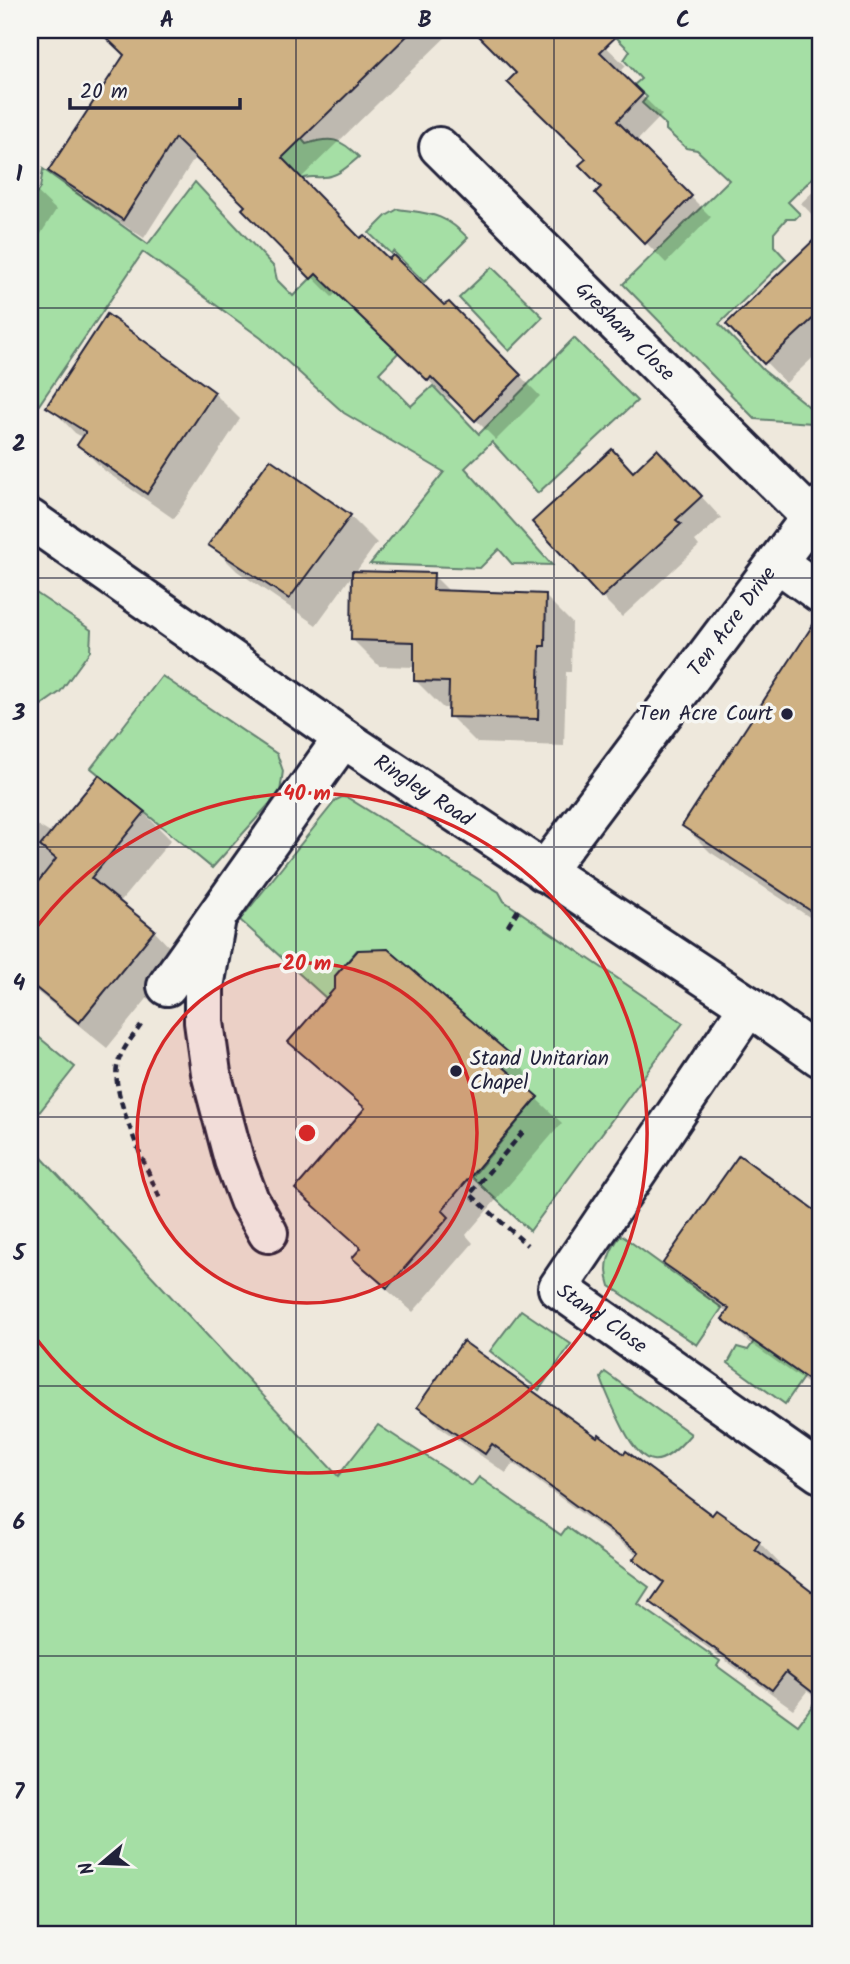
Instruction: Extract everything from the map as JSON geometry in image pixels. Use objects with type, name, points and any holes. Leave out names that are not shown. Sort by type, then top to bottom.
[{"type":"street","name":"Gresham Close","points":[[439,147],[816,512]]},
{"type":"street","name":"Ten Acre Drive","points":[[544,872],[816,512]]},
{"type":"street","name":"Ringley Road","points":[[30,519],[343,738],[749,1006],[820,1057]]},
{"type":"street","points":[[778,562],[820,593]]},
{"type":"street","points":[[167,986],[343,738]]},
{"type":"street","points":[[216,918],[204,987],[204,1022],[211,1073],[238,1170],[249,1200],[268,1233]]},
{"type":"street","name":"Stand Close","points":[[749,1006],[558,1288],[820,1473]]},
{"type":"path","points":[[161,1201],[128,1123],[118,1090],[116,1069],[121,1055],[167,986]]},
{"type":"path","points":[[517,1237],[470,1194],[523,1132]]},
{"type":"green space","points":[[609,30],[820,30],[820,171],[788,202],[800,214],[795,219],[786,219],[774,233],[774,246],[786,259],[719,324],[763,370],[818,414],[812,423],[755,419],[623,284],[729,180],[697,150],[686,148],[642,103],[647,97],[634,85],[641,79],[624,60],[630,51]]},
{"type":"green space","points":[[299,136],[306,144],[335,140],[359,157],[333,175],[300,180],[275,159]]},
{"type":"green space","points":[[43,169],[148,244],[195,182],[274,267],[277,280],[293,296],[316,273],[379,334],[401,350],[379,373],[411,406],[433,386],[479,434],[574,338],[637,401],[538,493],[492,442],[465,468],[552,565],[512,564],[499,549],[480,568],[370,564],[444,472],[344,413],[261,338],[143,252],[30,418],[30,204],[40,188]]},
{"type":"green space","points":[[398,209],[444,219],[468,238],[424,282],[393,251],[391,254],[369,233],[386,216]]},
{"type":"green space","points":[[492,267],[543,317],[509,351],[459,298]]},
{"type":"green space","points":[[30,589],[91,630],[90,651],[60,692],[30,713]]},
{"type":"green space","points":[[162,676],[277,754],[283,771],[280,792],[212,868],[91,768]]},
{"type":"green space","points":[[348,798],[499,892],[504,901],[683,1023],[530,1231],[472,1177],[538,1097],[500,1064],[509,1053],[372,950],[357,950],[335,976],[335,989],[326,998],[240,920],[336,800]]},
{"type":"green space","points":[[30,1030],[75,1067],[30,1124]]},
{"type":"green space","points":[[30,1145],[338,1476],[378,1425],[472,1486],[479,1477],[561,1535],[567,1527],[649,1587],[638,1604],[720,1661],[717,1666],[798,1725],[820,1695],[820,1934],[30,1934]]},
{"type":"green space","points":[[621,1235],[722,1308],[697,1345],[610,1286],[608,1259]]},
{"type":"green space","points":[[783,1299],[820,1325],[820,1353],[785,1404],[728,1363],[737,1347],[748,1350]]},
{"type":"green space","points":[[521,1310],[571,1344],[539,1390],[490,1351]]},
{"type":"green space","points":[[605,1372],[691,1434],[662,1459],[646,1458],[631,1442],[614,1410],[601,1378]]},
{"type":"building","points":[[98,30],[413,30],[282,158],[360,238],[364,235],[389,259],[393,255],[444,305],[449,302],[521,375],[475,421],[431,377],[428,381],[316,274],[311,279],[242,209],[245,206],[175,138],[123,220],[48,171],[124,55]]},
{"type":"building","points":[[473,30],[623,30],[600,52],[643,94],[617,121],[692,196],[645,244],[595,193],[601,187],[579,165],[586,159],[507,82],[516,73]]},
{"type":"building","points":[[820,234],[820,312],[764,364],[726,324]]},
{"type":"building","points":[[107,314],[215,392],[147,494],[77,445],[86,432],[46,407]]},
{"type":"building","points":[[612,449],[633,472],[657,449],[702,496],[676,520],[681,524],[601,598],[532,522]]},
{"type":"building","points":[[270,459],[351,515],[289,599],[208,545]]},
{"type":"building","points":[[352,571],[434,573],[433,590],[546,594],[545,646],[540,646],[538,719],[448,717],[449,682],[414,681],[414,642],[351,640]]},
{"type":"building","name":"Ten Acre Court","points":[[820,614],[820,917],[682,826]]},
{"type":"building","points":[[99,775],[145,812],[91,878],[155,930],[79,1023],[30,983],[30,892],[56,859],[40,846]]},
{"type":"building","points":[[388,949],[509,1053],[500,1064],[538,1097],[442,1210],[449,1217],[387,1288],[352,1258],[361,1248],[295,1189],[365,1108],[288,1042],[335,988],[335,976],[358,950]]},
{"type":"building","points":[[739,1155],[820,1214],[820,1388],[722,1319],[729,1309],[663,1263]]},
{"type":"building","points":[[463,1341],[597,1437],[599,1434],[624,1454],[626,1451],[712,1515],[716,1510],[760,1541],[755,1549],[820,1598],[820,1698],[786,1672],[772,1690],[650,1602],[664,1582],[633,1559],[639,1552],[492,1444],[485,1454],[417,1407]]},
{"type":"place","name":"Ten Acre Court","points":[[787,714]]},
{"type":"place","name":"Stand Unitarian Chapel","points":[[456,1071]]}]
